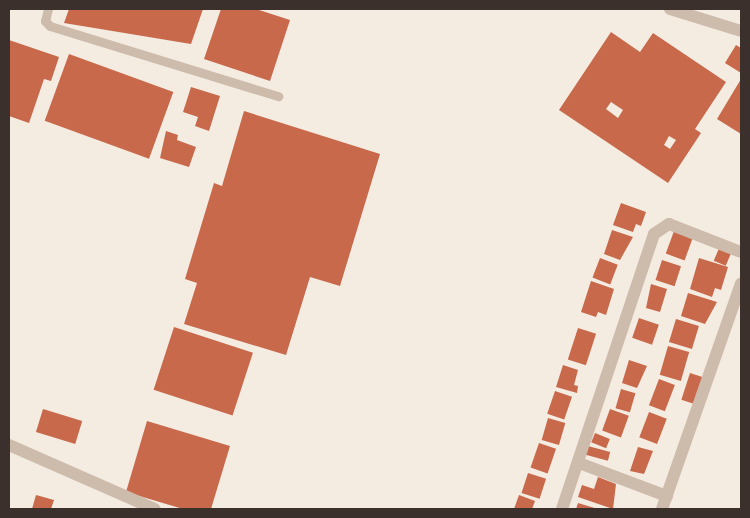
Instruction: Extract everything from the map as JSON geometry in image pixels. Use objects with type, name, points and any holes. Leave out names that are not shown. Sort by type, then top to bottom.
[{"type":"street","points":[[670,9],[741,31]]},
{"type":"street","points":[[562,509],[579,463],[654,234],[669,224],[741,252]]},
{"type":"street","points":[[662,509],[741,283]]},
{"type":"street","points":[[9,445],[155,509]]},
{"type":"street","points":[[579,463],[667,496]]},
{"type":"lane","points":[[48,9],[45,21],[50,26],[278,96]]},
{"type":"building","points":[[69,9],[203,9],[191,44],[64,23]]},
{"type":"building","points":[[221,9],[256,9],[290,20],[270,81],[204,59]]},
{"type":"building","points":[[611,32],[640,52],[653,33],[726,82],[695,129],[701,133],[668,183],[559,110]],"holes":[[[611,102],[623,110],[618,118],[606,109]],[[669,136],[676,140],[670,149],[664,145]]]},
{"type":"building","points":[[9,40],[59,57],[51,81],[44,79],[29,123],[9,116]]},
{"type":"building","points":[[736,45],[741,48],[741,73],[725,63]]},
{"type":"building","points":[[69,54],[173,92],[149,159],[45,121]]},
{"type":"building","points":[[741,79],[741,134],[717,119]]},
{"type":"building","points":[[191,87],[220,96],[209,131],[195,126],[198,117],[183,112]]},
{"type":"building","points":[[244,111],[380,154],[340,286],[310,277],[286,355],[184,324],[197,283],[185,279],[214,183],[222,186]]},
{"type":"building","points":[[166,131],[178,135],[177,140],[196,147],[189,167],[160,158]]},
{"type":"building","points":[[621,203],[646,212],[641,226],[636,224],[633,232],[613,225]]},
{"type":"building","points":[[612,230],[633,237],[620,260],[604,254]]},
{"type":"building","points":[[674,231],[693,238],[685,260],[666,254]]},
{"type":"building","points":[[720,246],[732,251],[726,266],[714,261]]},
{"type":"building","points":[[600,258],[618,265],[610,284],[592,278]]},
{"type":"building","points":[[699,258],[728,267],[721,290],[715,288],[712,297],[690,289]]},
{"type":"building","points":[[662,260],[681,266],[675,286],[656,280]]},
{"type":"building","points":[[591,281],[614,289],[606,315],[598,312],[596,317],[581,312]]},
{"type":"building","points":[[651,284],[667,289],[660,312],[646,308]]},
{"type":"building","points":[[688,293],[717,302],[705,324],[681,316]]},
{"type":"building","points":[[639,318],[659,325],[652,345],[632,338]]},
{"type":"building","points":[[676,319],[699,326],[692,349],[669,342]]},
{"type":"building","points":[[174,327],[253,353],[233,415],[154,390]]},
{"type":"building","points":[[578,328],[596,334],[586,365],[568,359]]},
{"type":"building","points":[[668,346],[689,352],[681,381],[660,375]]},
{"type":"building","points":[[629,360],[647,366],[637,388],[622,383]]},
{"type":"building","points":[[563,365],[578,370],[574,385],[578,386],[577,393],[556,387]]},
{"type":"building","points":[[690,373],[702,377],[694,404],[681,400]]},
{"type":"building","points":[[659,379],[675,385],[665,411],[649,405]]},
{"type":"building","points":[[621,389],[635,393],[630,412],[615,408]]},
{"type":"building","points":[[555,391],[572,397],[564,420],[547,414]]},
{"type":"building","points":[[43,409],[82,421],[75,444],[36,432]]},
{"type":"building","points":[[610,409],[629,416],[621,437],[602,431]]},
{"type":"building","points":[[649,412],[667,419],[657,444],[639,437]]},
{"type":"building","points":[[548,418],[565,423],[559,445],[542,440]]},
{"type":"building","points":[[147,421],[230,446],[211,509],[183,509],[126,492]]},
{"type":"building","points":[[595,433],[610,439],[606,448],[591,442]]},
{"type":"building","points":[[539,443],[556,449],[548,473],[531,468]]},
{"type":"building","points":[[588,446],[610,452],[608,461],[586,455]]},
{"type":"building","points":[[638,447],[653,451],[644,474],[630,471]]},
{"type":"building","points":[[528,473],[546,479],[540,499],[522,493]]},
{"type":"building","points":[[598,477],[616,484],[613,509],[578,497],[582,485],[594,489]]},
{"type":"building","points":[[36,495],[54,500],[51,509],[32,509]]},
{"type":"building","points":[[519,495],[535,501],[532,509],[514,509]]},
{"type":"building","points":[[578,503],[598,509],[576,509]]}]
